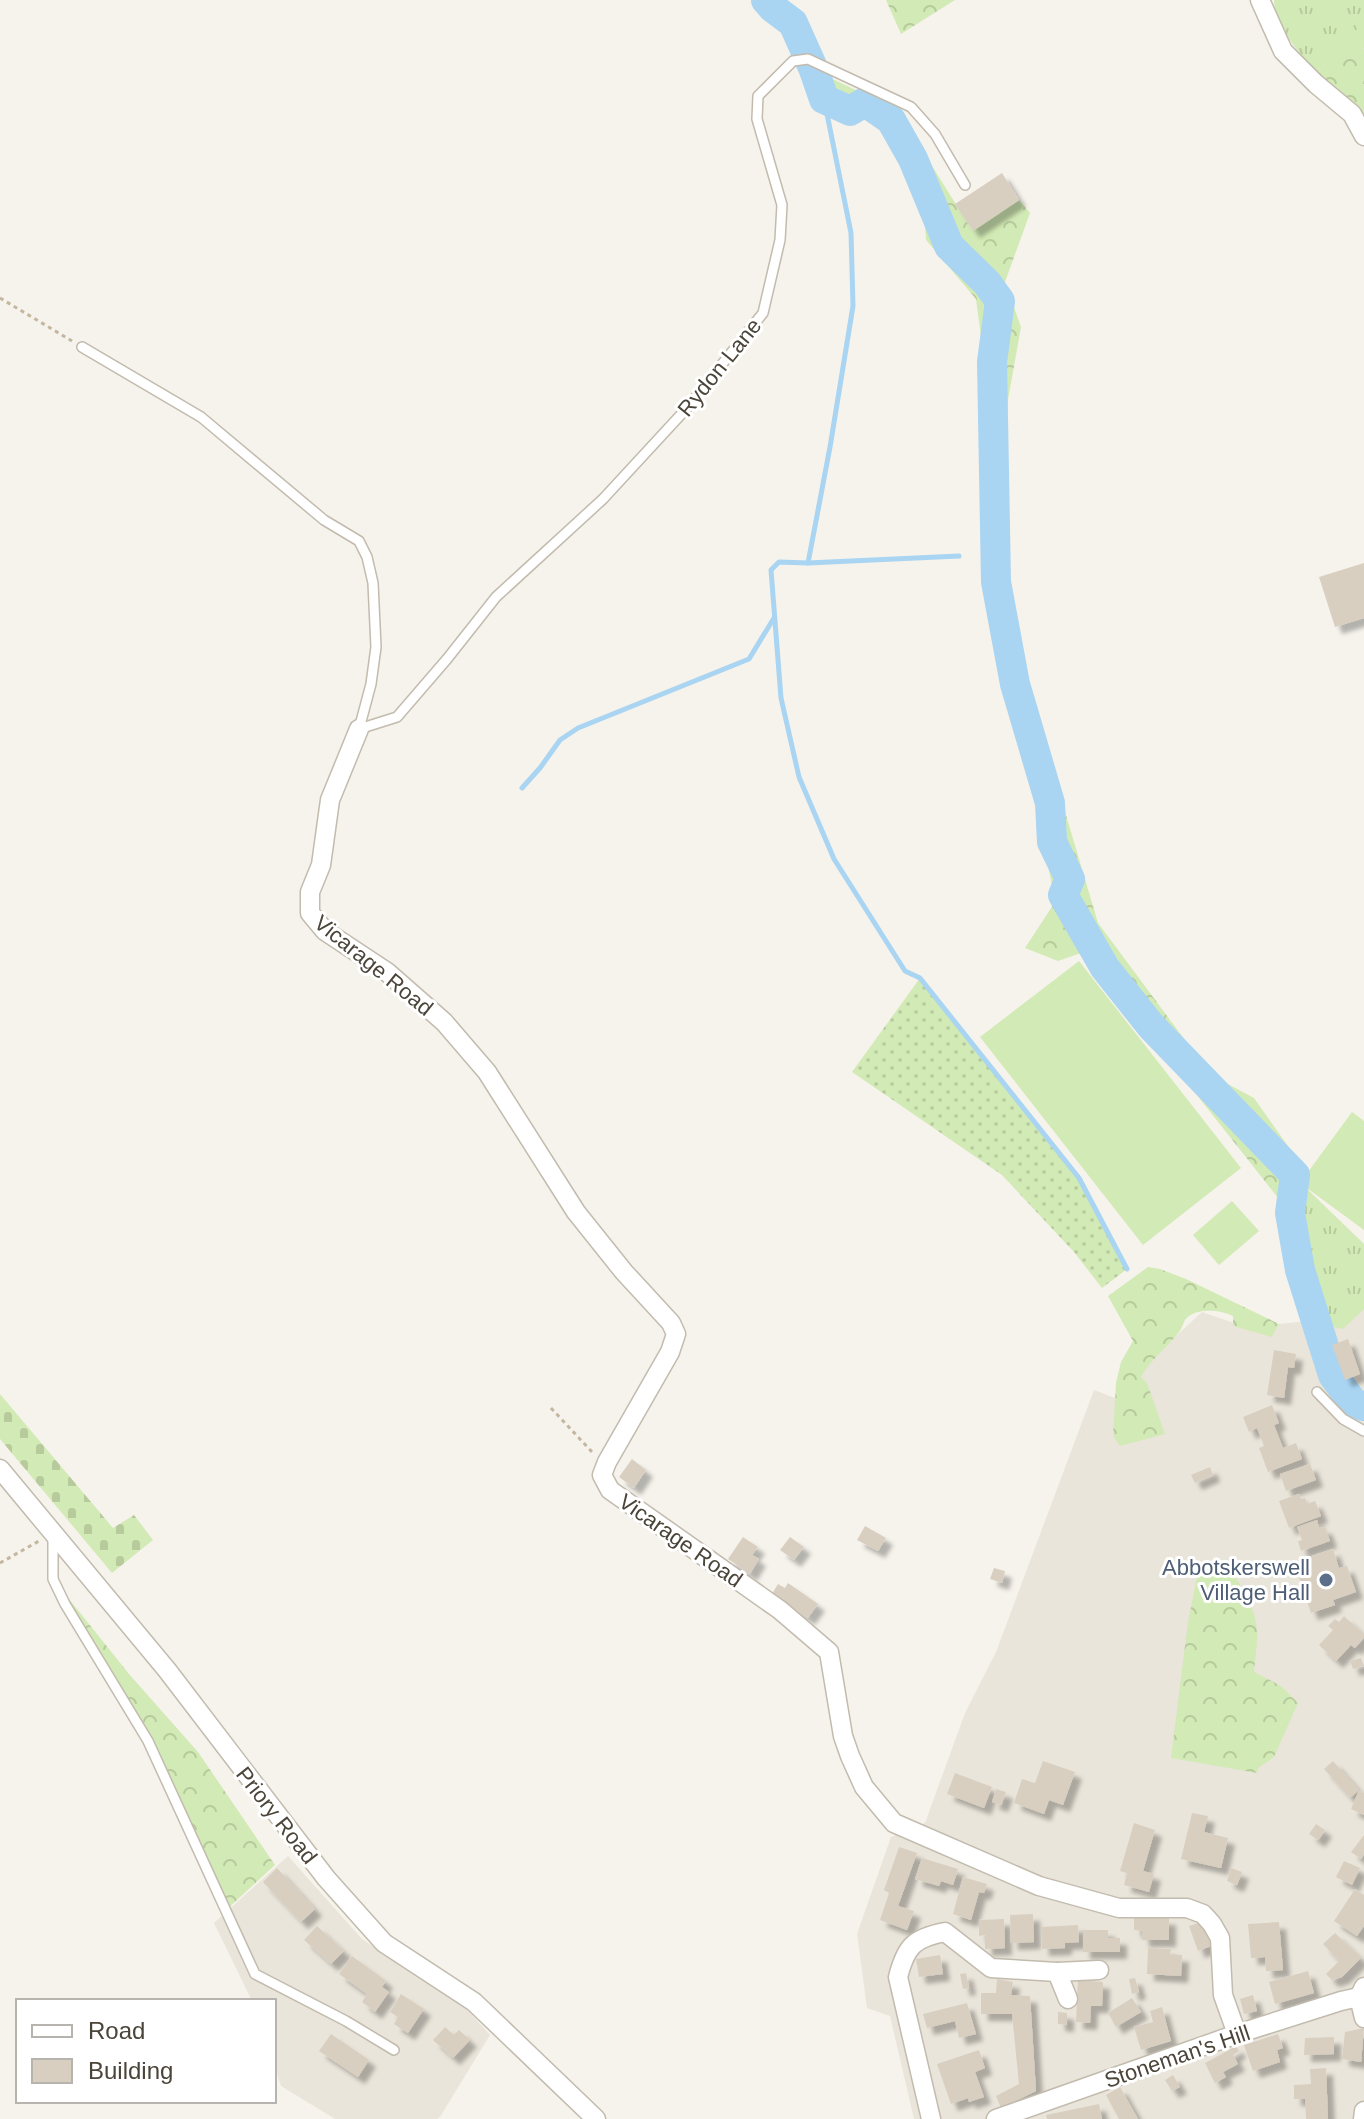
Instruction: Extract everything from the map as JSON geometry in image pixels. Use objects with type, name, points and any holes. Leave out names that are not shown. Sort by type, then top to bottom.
[{"type":"street","points":[[1260,0],[1283,51],[1352,114],[1364,136]]},
{"type":"street","name":"Vicarage Road","points":[[359,729],[330,800],[321,865],[310,892],[310,913],[325,931],[387,972],[444,1022],[487,1072],[576,1212],[624,1272],[671,1323],[676,1334],[670,1352],[602,1475],[610,1490],[780,1610],[829,1652],[843,1736],[850,1756],[864,1787],[894,1823],[1039,1886],[1119,1908],[1187,1908],[1203,1914],[1220,1938],[1223,1995],[1237,2034]]},
{"type":"street","name":"Priory Road","points":[[0,1469],[167,1670],[326,1878],[384,1943],[474,2002],[596,2119]]},
{"type":"street","points":[[931,2119],[898,1977],[904,1957],[914,1944],[924,1936],[945,1932],[991,1968],[1057,1972],[1099,1970]]},
{"type":"street","points":[[1057,1972],[1068,1999]]},
{"type":"street","points":[[1362,1992],[1364,2018]]},
{"type":"street","name":"Stoneman's Hill","points":[[996,2119],[1362,1992]]},
{"type":"street","points":[[1363,2119],[1364,2111]]},
{"type":"lane","name":"Rydon Lane","points":[[359,729],[397,717],[496,597],[603,499],[687,408],[763,313],[780,240],[782,205],[757,119],[758,96],[793,61],[808,59],[911,107],[935,134],[965,185]]},
{"type":"lane","points":[[82,347],[201,417],[324,520],[359,541],[367,557],[373,583],[376,647],[371,684],[359,729]]},
{"type":"lane","points":[[1317,1392],[1343,1419],[1364,1431]]},
{"type":"lane","points":[[53,1534],[53,1579],[148,1741],[255,1974],[346,2021],[394,2050]]},
{"type":"path","points":[[0,298],[82,347]]},
{"type":"path","points":[[551,1408],[605,1469]]},
{"type":"path","points":[[0,1563],[53,1534]]},
{"type":"shaded area","points":[[1307,1189],[1364,1244],[1364,2119],[914,2119],[890,2016],[867,2008],[857,1934],[891,1837],[925,1823],[965,1713],[996,1652],[1094,1390],[1119,1397],[1152,1358],[1202,1312],[1272,1336],[1279,1324],[1317,1320],[1300,1270],[1290,1213]]},
{"type":"shaded area","points":[[288,1856],[362,1939],[464,2006],[490,2035],[437,2119],[335,2119],[281,2086],[276,2070],[276,1999],[251,1999],[214,1923]]},
{"type":"green space","points":[[886,0],[955,0],[901,34]]},
{"type":"green space","points":[[1274,0],[1364,0],[1364,50],[1355,25],[1318,74],[1283,30]]},
{"type":"green space","points":[[1355,24],[1364,50],[1364,117],[1342,93],[1318,74]]},
{"type":"green space","points":[[814,70],[866,95],[902,118],[972,230],[1019,200],[1030,213],[1005,282],[1021,327],[1003,428],[1004,606],[1098,923],[1211,1075],[1254,1098],[1307,1173],[1307,1189],[1290,1213],[1084,952],[1058,961],[1025,948],[1055,902],[1025,742],[992,630],[982,554],[985,366],[976,299],[926,240],[923,200],[865,102],[850,111],[824,99]]},
{"type":"green space","points":[[1079,961],[1241,1168],[1143,1245],[980,1037]]},
{"type":"green space","points":[[920,978],[1079,1178],[1127,1269],[1102,1288],[1074,1252],[1002,1175],[852,1072]]},
{"type":"green space","points":[[1352,1112],[1364,1121],[1364,1230],[1300,1183]]},
{"type":"green space","points":[[1307,1189],[1364,1244],[1364,1309],[1343,1329],[1317,1320],[1300,1270],[1290,1213]]},
{"type":"green space","points":[[1232,1201],[1259,1231],[1219,1265],[1193,1235]]},
{"type":"green space","points":[[1148,1267],[1186,1279],[1279,1324],[1272,1337],[1233,1326],[1233,1316],[1223,1312],[1205,1311],[1189,1316],[1141,1377],[1147,1383],[1165,1434],[1120,1446],[1113,1436],[1116,1383],[1121,1362],[1133,1341],[1108,1296]]},
{"type":"green space","points":[[0,1394],[113,1528],[134,1515],[153,1540],[112,1573],[0,1439]]},
{"type":"green space","points":[[1199,1567],[1226,1574],[1238,1581],[1256,1623],[1254,1672],[1281,1686],[1298,1703],[1274,1757],[1258,1768],[1257,1773],[1171,1758],[1188,1622]]},
{"type":"green space","points":[[53,1579],[129,1674],[198,1752],[275,1865],[225,1911],[170,1789]]},
{"type":"building","points":[[1002,173],[1019,200],[973,231],[955,204]]},
{"type":"building","points":[[1364,563],[1364,618],[1335,627],[1319,577]]},
{"type":"building","points":[[1348,1339],[1360,1374],[1345,1380],[1332,1345]]},
{"type":"building","points":[[1274,1350],[1296,1354],[1294,1368],[1288,1367],[1284,1398],[1267,1395]]},
{"type":"building","points":[[1272,1405],[1279,1423],[1274,1425],[1283,1448],[1296,1443],[1302,1459],[1268,1472],[1259,1448],[1264,1446],[1257,1428],[1249,1432],[1243,1417]]},
{"type":"building","points":[[632,1459],[646,1470],[634,1488],[619,1477]]},
{"type":"building","points":[[1310,1464],[1316,1480],[1286,1491],[1280,1474]]},
{"type":"building","points":[[1210,1467],[1213,1475],[1195,1483],[1191,1475]]},
{"type":"building","points":[[1299,1494],[1307,1504],[1315,1501],[1321,1516],[1289,1528],[1279,1501]]},
{"type":"building","points":[[1317,1520],[1319,1528],[1325,1527],[1330,1541],[1301,1551],[1298,1541],[1302,1540],[1297,1527]]},
{"type":"building","points":[[865,1526],[886,1538],[878,1551],[857,1540]]},
{"type":"building","points":[[743,1537],[758,1547],[752,1555],[759,1559],[750,1574],[728,1559]]},
{"type":"building","points":[[790,1537],[804,1547],[794,1560],[780,1550]]},
{"type":"building","name":"Abbotskerswell Village Hall","points":[[1333,1549],[1339,1568],[1347,1566],[1356,1592],[1333,1600],[1335,1605],[1311,1613],[1294,1562]]},
{"type":"building","points":[[994,1568],[1005,1571],[1002,1583],[990,1579]]},
{"type":"building","points":[[788,1583],[818,1604],[808,1618],[772,1594],[778,1584],[785,1588]]},
{"type":"building","points":[[1344,1616],[1364,1638],[1355,1648],[1351,1645],[1336,1661],[1319,1645],[1333,1630],[1328,1626],[1335,1619],[1339,1622]]},
{"type":"building","points":[[1361,1658],[1364,1666],[1353,1669],[1350,1661]]},
{"type":"building","points":[[1043,1761],[1075,1772],[1063,1805],[1049,1800],[1044,1814],[1014,1803],[1022,1779],[1035,1783]]},
{"type":"building","points":[[1333,1761],[1359,1790],[1350,1798],[1324,1769]]},
{"type":"building","points":[[955,1773],[992,1787],[984,1808],[947,1794]]},
{"type":"building","points":[[996,1789],[1006,1792],[1001,1805],[992,1802]]},
{"type":"building","points":[[1359,1790],[1364,1793],[1364,1815],[1351,1809]]},
{"type":"building","points":[[1192,1813],[1208,1816],[1204,1832],[1228,1838],[1221,1868],[1181,1859]]},
{"type":"building","points":[[1134,1823],[1155,1830],[1143,1871],[1154,1874],[1149,1892],[1124,1885],[1127,1873],[1120,1871]]},
{"type":"building","points":[[1316,1824],[1325,1830],[1318,1840],[1309,1834]]},
{"type":"building","points":[[1364,1835],[1364,1854],[1361,1859],[1351,1852]]},
{"type":"building","points":[[899,1847],[917,1853],[898,1906],[914,1911],[907,1930],[880,1920],[889,1893],[884,1890]]},
{"type":"building","points":[[922,1858],[958,1869],[953,1885],[941,1881],[939,1886],[915,1879]]},
{"type":"building","points":[[1344,1861],[1360,1868],[1352,1885],[1336,1877]]},
{"type":"building","points":[[277,1868],[315,1909],[301,1922],[263,1882]]},
{"type":"building","points":[[1231,1868],[1242,1872],[1237,1885],[1227,1881]]},
{"type":"building","points":[[963,1877],[987,1884],[984,1893],[979,1892],[971,1920],[953,1914]]},
{"type":"building","points":[[1355,1889],[1364,1895],[1364,1926],[1357,1936],[1334,1921]]},
{"type":"building","points":[[1033,1914],[1034,1942],[1011,1943],[1010,1915]]},
{"type":"building","points":[[1134,1918],[1169,1918],[1169,1940],[1142,1940],[1142,1931],[1134,1930]]},
{"type":"building","points":[[1004,1919],[1005,1948],[985,1949],[985,1935],[979,1936],[979,1920]]},
{"type":"building","points":[[1205,1921],[1214,1945],[1198,1951],[1189,1926]]},
{"type":"building","points":[[1279,1922],[1283,1970],[1266,1971],[1265,1957],[1251,1958],[1248,1924]]},
{"type":"building","points":[[1078,1925],[1079,1942],[1065,1943],[1065,1948],[1042,1949],[1041,1927]]},
{"type":"building","points":[[317,1926],[344,1951],[331,1964],[304,1940]]},
{"type":"building","points":[[1083,1930],[1108,1930],[1108,1938],[1120,1938],[1120,1952],[1083,1952]]},
{"type":"building","points":[[1335,1933],[1361,1958],[1342,1977],[1332,1980],[1326,1974],[1339,1961],[1323,1944]]},
{"type":"building","points":[[1148,1948],[1171,1949],[1170,1955],[1182,1955],[1181,1976],[1147,1974]]},
{"type":"building","points":[[940,1955],[943,1974],[919,1977],[916,1959]]},
{"type":"building","points":[[352,1956],[386,1981],[382,1987],[389,1992],[375,2012],[362,2002],[367,1994],[339,1974]]},
{"type":"building","points":[[1308,1971],[1314,1993],[1275,2004],[1269,1982]]},
{"type":"building","points":[[966,1973],[969,1988],[963,1989],[960,1974]]},
{"type":"building","points":[[1135,1978],[1139,1992],[1132,1994],[1129,1979]]},
{"type":"building","points":[[997,1979],[1013,1982],[1011,1995],[1030,1996],[1036,2091],[1001,2108],[996,2096],[1019,2084],[1012,2014],[981,2014],[981,1993],[996,1993]]},
{"type":"building","points":[[1078,1980],[1103,1982],[1102,2006],[1091,2006],[1090,2023],[1076,2022]]},
{"type":"building","points":[[401,1994],[424,2009],[408,2033],[394,2024],[398,2017],[390,2012]]},
{"type":"building","points":[[1253,1995],[1257,2011],[1244,2014],[1240,1999]]},
{"type":"building","points":[[1132,1998],[1141,2012],[1116,2027],[1108,2013]]},
{"type":"building","points":[[967,2003],[976,2034],[959,2038],[955,2021],[927,2028],[923,2014]]},
{"type":"building","points":[[1162,2007],[1171,2041],[1141,2050],[1134,2027],[1153,2022],[1150,2011]]},
{"type":"building","points":[[1058,2012],[1067,2013],[1067,2025],[1058,2024]]},
{"type":"building","points":[[445,2027],[454,2035],[459,2030],[470,2040],[453,2058],[433,2040]]},
{"type":"building","points":[[1364,2028],[1361,2062],[1342,2059],[1345,2032]]},
{"type":"building","points":[[331,2034],[369,2060],[358,2077],[319,2051]]},
{"type":"building","points":[[1278,2034],[1283,2048],[1277,2050],[1280,2062],[1253,2071],[1244,2045]]},
{"type":"building","points":[[1334,2037],[1334,2054],[1304,2055],[1305,2038]]},
{"type":"building","points":[[1236,2046],[1239,2051],[1233,2055],[1238,2064],[1223,2072],[1226,2077],[1215,2083],[1205,2063]]},
{"type":"building","points":[[979,2050],[985,2068],[975,2072],[984,2097],[951,2104],[937,2064]]},
{"type":"building","points":[[1326,2068],[1328,2119],[1306,2119],[1305,2099],[1294,2099],[1294,2085],[1311,2084],[1310,2069]]},
{"type":"building","points":[[1173,2075],[1180,2087],[1172,2091],[1165,2080]]},
{"type":"building","points":[[1120,2087],[1138,2119],[1119,2119],[1106,2095]]},
{"type":"building","points":[[1099,2104],[1102,2119],[1047,2119],[1046,2115]]},
{"type":"waterway","points":[[766,0],[793,23],[824,99],[850,111],[865,102],[891,120],[913,159],[949,246],[987,283],[1000,301],[992,362],[996,582],[1015,684],[1050,803],[1052,842],[1070,879],[1063,895],[1105,968],[1151,1026],[1295,1175],[1290,1213],[1300,1270],[1333,1375],[1354,1404],[1364,1406]]},
{"type":"waterway","points":[[824,99],[851,233],[853,306],[808,563],[779,562],[771,570],[781,698],[799,777],[834,859],[905,971],[920,978],[1079,1178],[1127,1269]]},
{"type":"waterway","points":[[808,563],[959,556]]},
{"type":"waterway","points":[[522,788],[560,740],[578,728],[749,659],[774,618]]},
{"type":"place","name":"Abbotskerswell Village Hall","points":[[1326,1580]]}]
